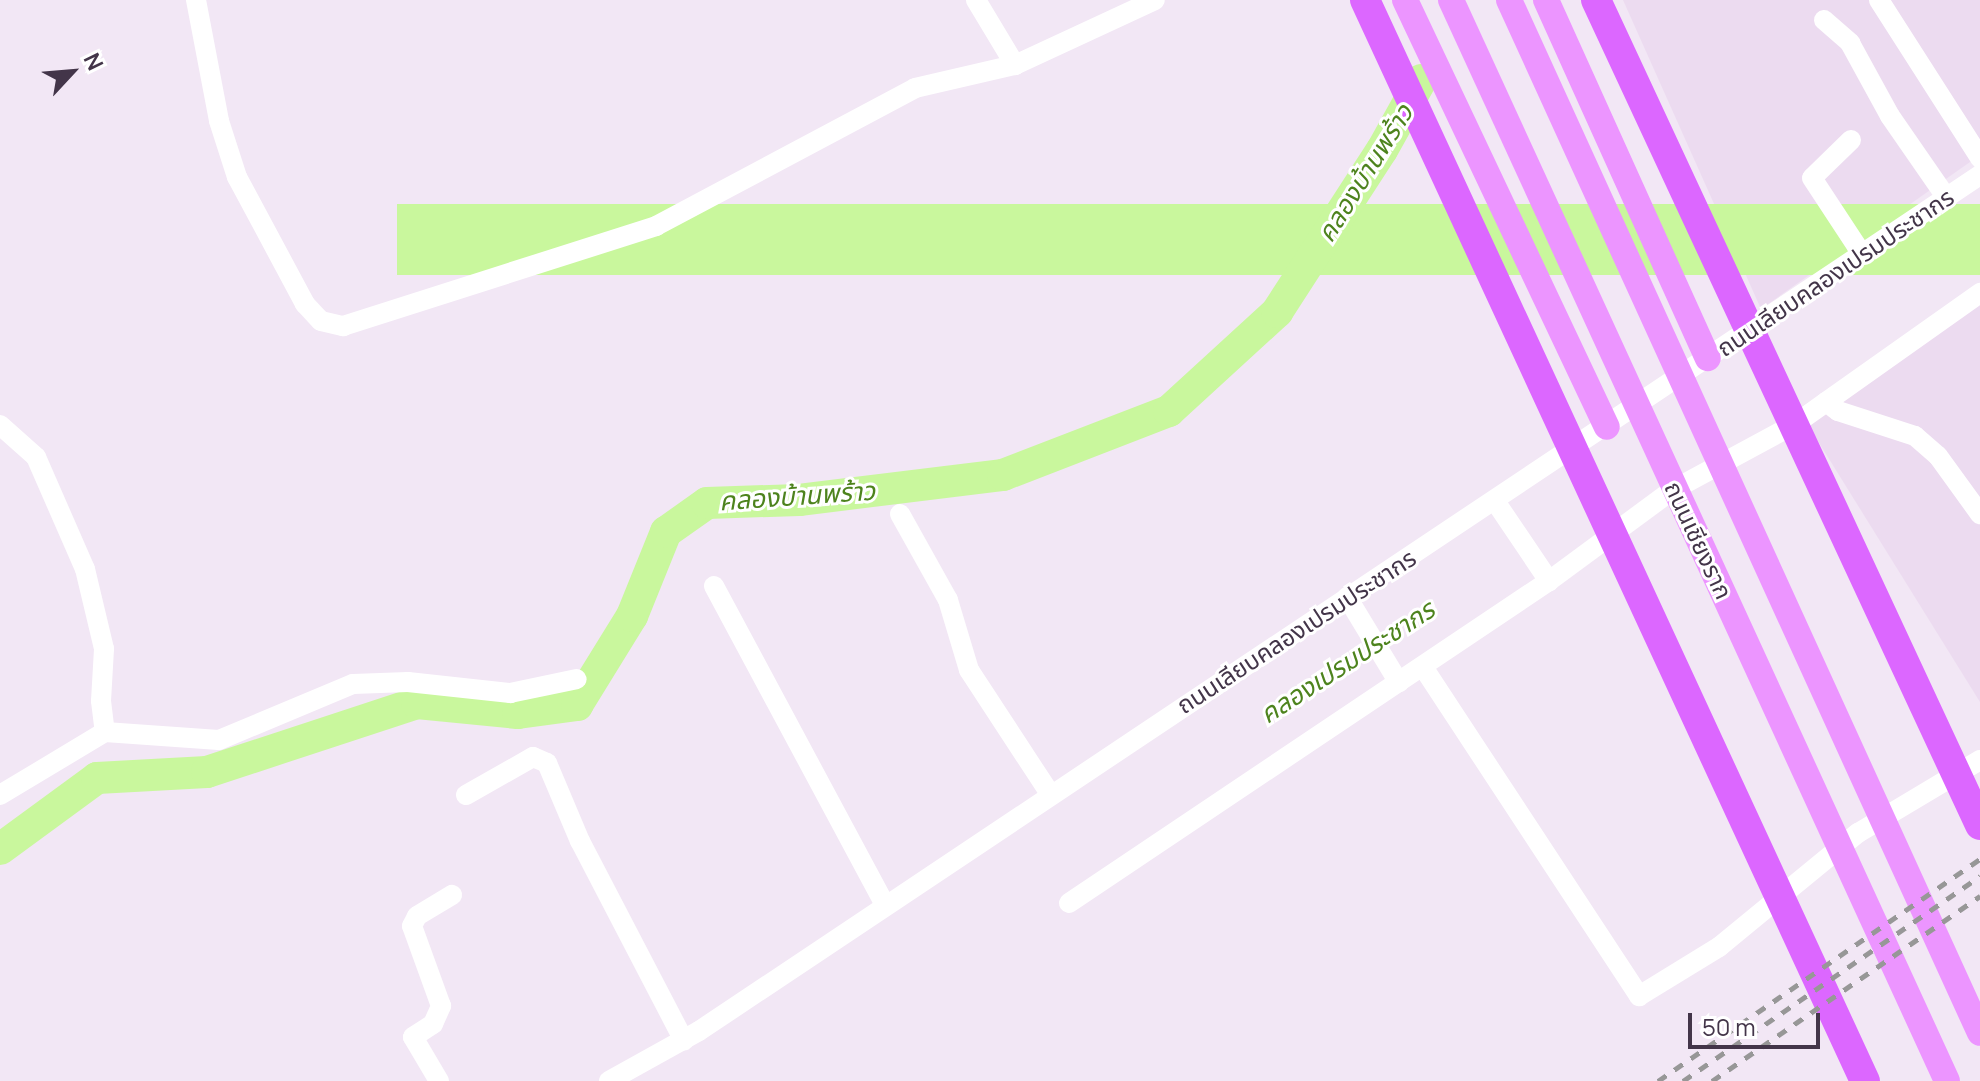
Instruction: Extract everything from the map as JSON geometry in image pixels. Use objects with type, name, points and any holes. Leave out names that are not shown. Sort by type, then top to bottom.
[{"type":"highway","points":[[1365,0],[1865,1081]]},
{"type":"highway","points":[[1596,0],[1980,825]]},
{"type":"main road","points":[[1405,0],[1607,427]]},
{"type":"main road","name":"ถนนเชียงราก","points":[[1451,0],[1947,1081]]},
{"type":"main road","name":"ถนนเชียงราก","points":[[1509,0],[1980,1033]]},
{"type":"main road","points":[[1546,0],[1708,358]]},
{"type":"street","points":[[196,0],[219,121],[237,177],[305,304],[331,326],[359,324],[656,226],[915,88],[1015,65],[1155,0]]},
{"type":"street","points":[[976,0],[1015,65]]},
{"type":"street","points":[[1879,0],[1980,158]]},
{"type":"street","points":[[1824,20],[1850,43],[1890,116],[1946,197]]},
{"type":"street","points":[[1851,140],[1812,178],[1862,254]]},
{"type":"street","name":"ถนนเลียบคลองเปรมประชากร","points":[[609,1081],[684,1041],[1050,794],[1501,509],[1607,427],[1980,175]]},
{"type":"street","points":[[1069,903],[1395,679],[1423,667],[1546,576],[1671,491],[1826,402],[1980,293]]},
{"type":"street","points":[[1826,402],[1838,411],[1915,436],[1938,456],[1980,514]]},
{"type":"street","points":[[0,425],[36,457],[85,569],[104,649],[101,701],[105,732]]},
{"type":"street","points":[[1501,509],[1546,576]]},
{"type":"street","points":[[900,514],[948,600],[969,670],[1050,794]]},
{"type":"street","points":[[714,586],[885,905]]},
{"type":"street","points":[[1351,604],[1395,679]]},
{"type":"street","points":[[1423,667],[1639,996],[1719,947],[1858,833],[1980,760]]},
{"type":"street","points":[[0,795],[105,732],[219,740],[353,684],[408,682],[510,693],[577,679]]},
{"type":"street","points":[[466,795],[533,757],[547,763],[580,841],[684,1041]]},
{"type":"street","points":[[439,1081],[413,1037],[433,1024],[441,1006],[412,926],[417,916],[452,895]]},
{"type":"shaded area","points":[[1623,0],[1980,0],[1980,155],[1761,309]]},
{"type":"shaded area","points":[[1980,289],[1980,702],[1798,409]]},
{"type":"water","points":[[397,204],[1980,204],[1980,275],[397,275]]},
{"type":"waterway","name":"คลองบ้านพร้าว","points":[[0,849],[97,778],[207,772],[417,703],[518,713],[577,705],[632,616],[666,532],[707,503],[799,500],[1003,475],[1169,411],[1277,312],[1382,150],[1421,80]]},
{"type":"railway","points":[[1658,1081],[1980,859]]},
{"type":"railway","points":[[1683,1081],[1980,876]]},
{"type":"railway","points":[[1712,1081],[1980,896]]},
{"type":"water label","name":"คลองเปรมประชากร","points":[[1347,662]]}]
